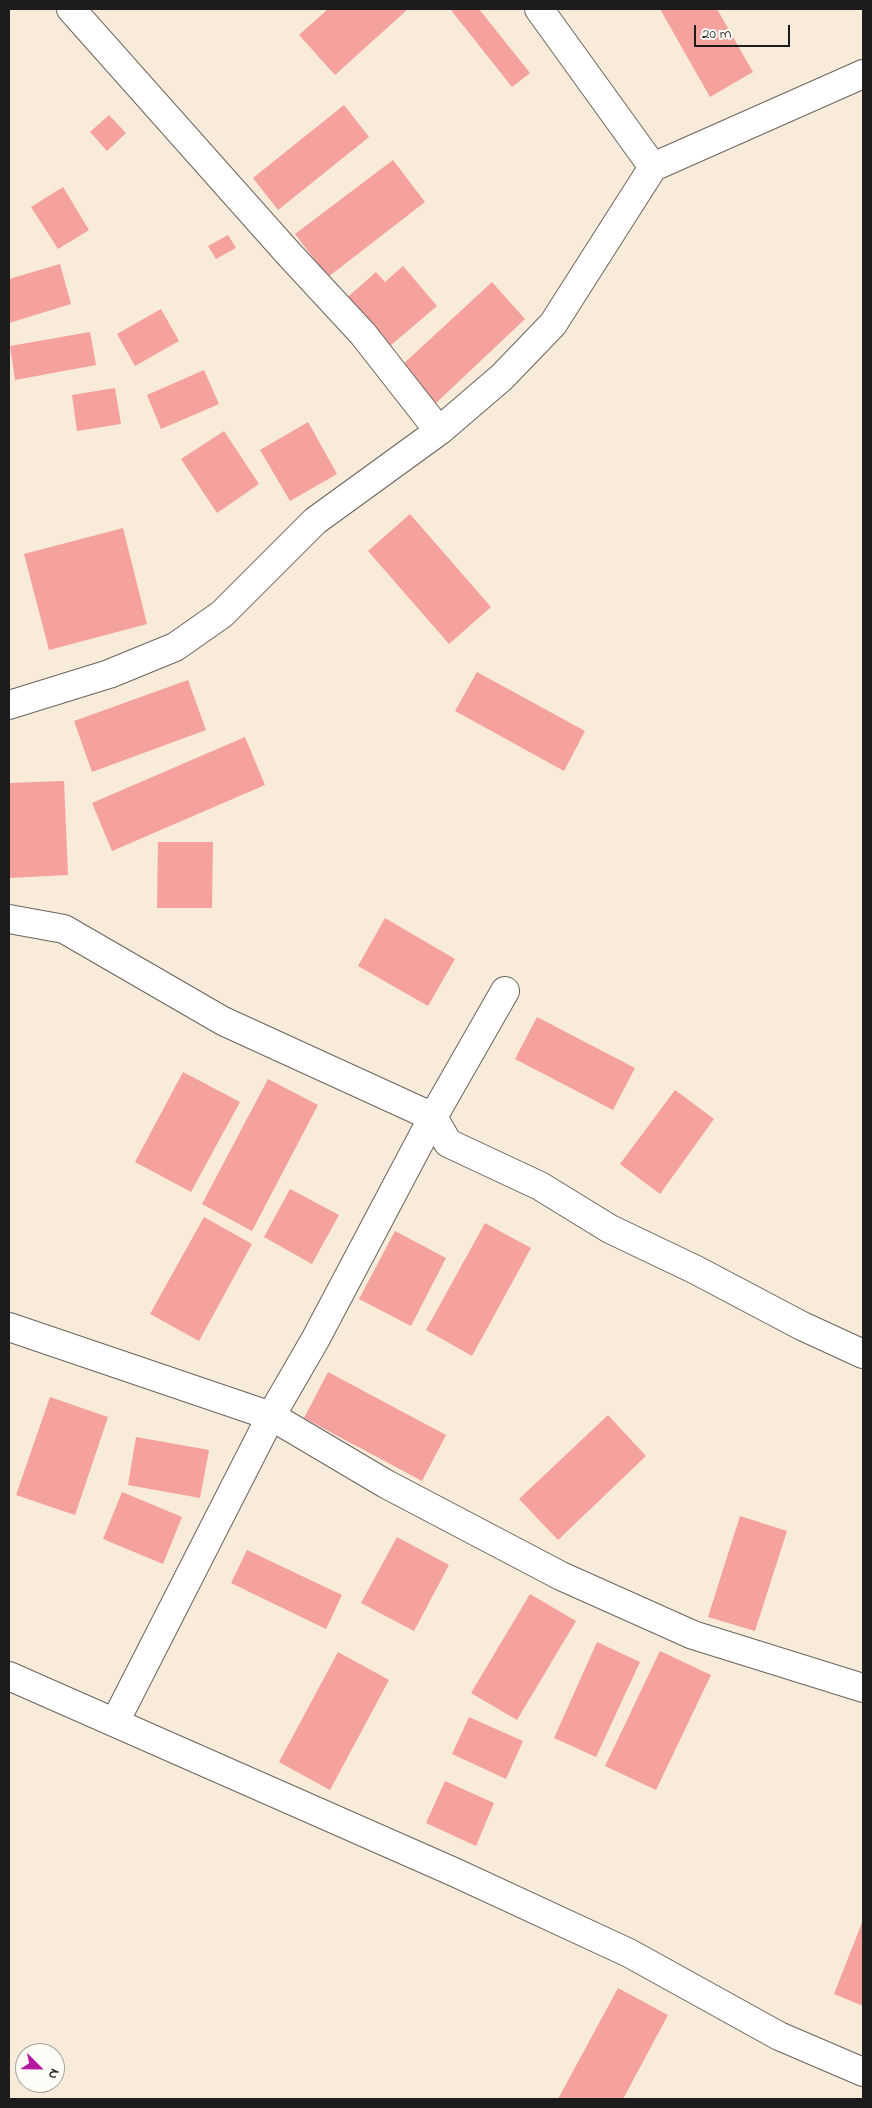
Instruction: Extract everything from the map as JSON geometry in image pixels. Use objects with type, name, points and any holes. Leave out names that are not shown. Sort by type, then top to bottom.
[{"type":"street","points":[[71,9],[288,253],[363,334],[439,431]]},
{"type":"street","points":[[539,9],[653,166]]},
{"type":"street","points":[[9,705],[110,674],[175,647],[222,614],[316,521],[439,431],[502,377],[552,324],[653,166],[863,74]]},
{"type":"street","points":[[9,918],[64,929],[223,1021],[433,1117],[448,1143],[540,1186],[610,1229],[696,1270],[802,1326],[863,1354]]},
{"type":"street","points":[[116,1722],[272,1416],[315,1340],[433,1117],[505,991]]},
{"type":"street","points":[[9,1327],[272,1416],[386,1484],[561,1576],[693,1635],[863,1688]]},
{"type":"street","points":[[9,1676],[436,1864],[629,1953],[779,2036],[863,2072]]},
{"type":"building","points":[[328,9],[408,9],[335,75],[299,35]]},
{"type":"building","points":[[479,9],[530,73],[512,87],[451,10]]},
{"type":"building","points":[[660,9],[717,9],[753,72],[710,97]]},
{"type":"building","points":[[344,105],[369,137],[278,210],[253,178]]},
{"type":"building","points":[[109,115],[126,133],[107,151],[90,132]]},
{"type":"building","points":[[393,160],[425,202],[328,277],[295,234]]},
{"type":"building","points":[[63,187],[89,230],[58,249],[31,207]]},
{"type":"building","points":[[228,235],[236,248],[216,259],[208,246]]},
{"type":"building","points":[[60,264],[71,304],[9,323],[9,279]]},
{"type":"building","points":[[403,266],[437,306],[383,352],[341,303],[376,272],[385,282]]},
{"type":"building","points":[[492,282],[525,319],[435,404],[400,367]]},
{"type":"building","points":[[161,309],[179,341],[135,366],[117,334]]},
{"type":"building","points":[[90,332],[96,365],[15,380],[10,346]]},
{"type":"building","points":[[204,370],[219,404],[161,429],[147,395]]},
{"type":"building","points":[[115,388],[121,424],[77,431],[72,395]]},
{"type":"building","points":[[308,422],[337,474],[290,501],[260,450]]},
{"type":"building","points":[[224,431],[259,484],[217,513],[181,459]]},
{"type":"building","points":[[410,514],[491,607],[449,644],[368,551]]},
{"type":"building","points":[[123,528],[147,624],[49,650],[24,554]]},
{"type":"building","points":[[477,672],[585,731],[564,771],[455,711]]},
{"type":"building","points":[[188,680],[206,730],[92,772],[74,721]]},
{"type":"building","points":[[245,737],[265,785],[112,851],[92,803]]},
{"type":"building","points":[[64,781],[68,875],[9,878],[9,783]]},
{"type":"building","points":[[158,842],[213,842],[212,908],[157,908]]},
{"type":"building","points":[[385,918],[455,959],[428,1006],[358,966]]},
{"type":"building","points":[[537,1017],[635,1068],[613,1110],[515,1059]]},
{"type":"building","points":[[183,1072],[240,1102],[191,1192],[135,1162]]},
{"type":"building","points":[[268,1079],[318,1105],[252,1231],[202,1204]]},
{"type":"building","points":[[675,1090],[714,1119],[660,1194],[620,1164]]},
{"type":"building","points":[[290,1189],[339,1215],[312,1264],[264,1237]]},
{"type":"building","points":[[204,1217],[252,1244],[199,1341],[150,1314]]},
{"type":"building","points":[[485,1223],[531,1248],[472,1356],[426,1330]]},
{"type":"building","points":[[395,1231],[446,1258],[411,1326],[359,1299]]},
{"type":"building","points":[[328,1372],[446,1435],[422,1481],[304,1418]]},
{"type":"building","points":[[50,1397],[108,1417],[75,1515],[16,1495]]},
{"type":"building","points":[[608,1415],[646,1456],[558,1540],[519,1499]]},
{"type":"building","points":[[136,1437],[209,1450],[200,1498],[128,1485]]},
{"type":"building","points":[[122,1492],[182,1517],[163,1564],[103,1539]]},
{"type":"building","points":[[740,1516],[787,1531],[755,1631],[708,1617]]},
{"type":"building","points":[[397,1537],[449,1565],[414,1631],[361,1603]]},
{"type":"building","points":[[247,1550],[342,1595],[326,1629],[231,1583]]},
{"type":"building","points":[[530,1594],[576,1621],[517,1720],[471,1693]]},
{"type":"building","points":[[597,1642],[640,1662],[596,1757],[554,1738]]},
{"type":"building","points":[[660,1651],[711,1675],[656,1790],[605,1766]]},
{"type":"building","points":[[338,1652],[389,1680],[330,1790],[279,1762]]},
{"type":"building","points":[[469,1717],[523,1741],[506,1779],[452,1754]]},
{"type":"building","points":[[445,1781],[494,1803],[476,1846],[426,1823]]},
{"type":"building","points":[[863,1920],[863,2006],[834,1994]]},
{"type":"building","points":[[618,1988],[668,2015],[623,2099],[558,2099]]}]
